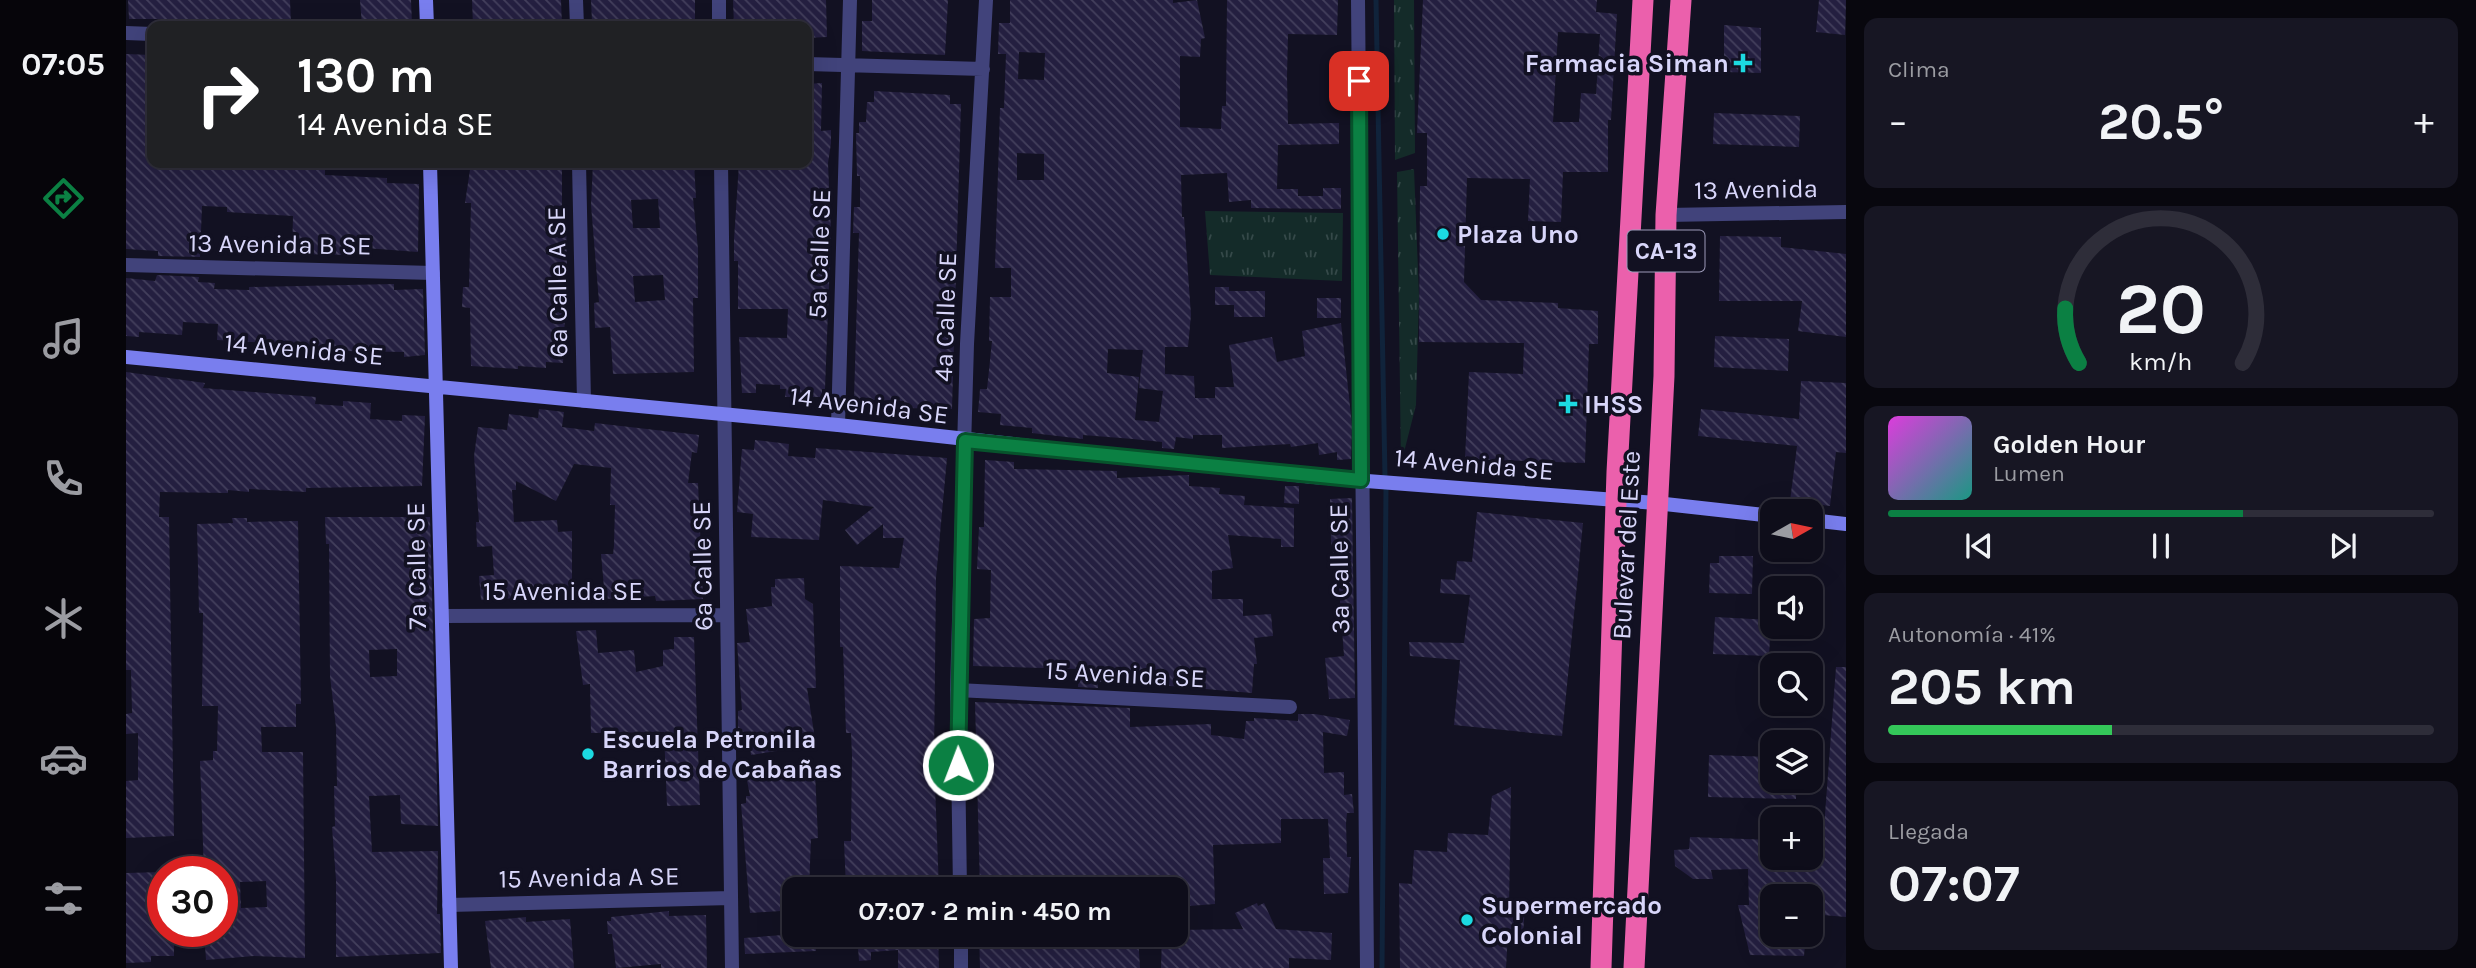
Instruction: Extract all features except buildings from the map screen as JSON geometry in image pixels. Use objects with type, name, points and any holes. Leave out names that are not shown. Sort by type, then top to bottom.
[{"type":"highway","name":"Bulevar del Este","points":[[1601,968],[1616,500],[1643,0]]},
{"type":"highway","name":"Bulevar del Este","points":[[1634,968],[1665,350],[1666,215],[1681,0]]},
{"type":"street","points":[[426,0],[427,21]]},
{"type":"street","points":[[576,0],[577,21]]},
{"type":"street","points":[[719,0],[719,21]]},
{"type":"street","name":"5a Calle SE","points":[[838,425],[850,0]]},
{"type":"street","name":"4a Calle SE","points":[[960,877],[957,690],[969,309],[986,0]]},
{"type":"street","name":"3a Calle SE","points":[[1358,0],[1367,968]]},
{"type":"street","points":[[126,33],[147,34]]},
{"type":"street","points":[[812,64],[983,69]]},
{"type":"street","name":"7a Calle SE","points":[[430,168],[451,968]]},
{"type":"street","name":"6a Calle A SE","points":[[579,168],[584,401]]},
{"type":"street","name":"6a Calle SE","points":[[721,168],[732,968]]},
{"type":"street","name":"13 Avenida","points":[[1666,215],[1846,212]]},
{"type":"street","name":"13 Avenida B SE","points":[[126,265],[433,272]]},
{"type":"street","name":"14 Avenida SE","points":[[126,357],[838,425],[965,441],[1361,480],[1656,503],[1760,515]]},
{"type":"street","points":[[1824,521],[1846,524]]},
{"type":"street","name":"15 Avenida SE","points":[[442,617],[727,615]]},
{"type":"street","name":"15 Avenida SE","points":[[957,690],[1290,707]]},
{"type":"street","name":"15 Avenida A SE","points":[[449,905],[731,898]]},
{"type":"street","points":[[961,947],[961,968]]},
{"type":"green space","points":[[1394,0],[1414,0],[1415,153],[1395,160]]},
{"type":"green space","points":[[1414,169],[1419,296],[1416,405],[1401,464],[1397,172]]},
{"type":"green space","points":[[1205,211],[1343,213],[1342,281],[1210,275]]},
{"type":"waterway","points":[[1376,0],[1385,477]]},
{"type":"waterway","points":[[1382,968],[1386,487]]},
{"type":"place","name":"Farmacia Siman","points":[[1743,63]]},
{"type":"place","name":"Plaza Uno","points":[[1443,234]]},
{"type":"place","name":"IHSS","points":[[1568,404]]},
{"type":"place","name":"Escuela Petronila Barrios de Cabañas","points":[[588,754]]},
{"type":"place","name":"Supermercado Colonial","points":[[1467,920]]},
{"type":"route","points":[[958,765],[957,690],[965,441],[1126,459],[1361,480],[1359,81]]}]
